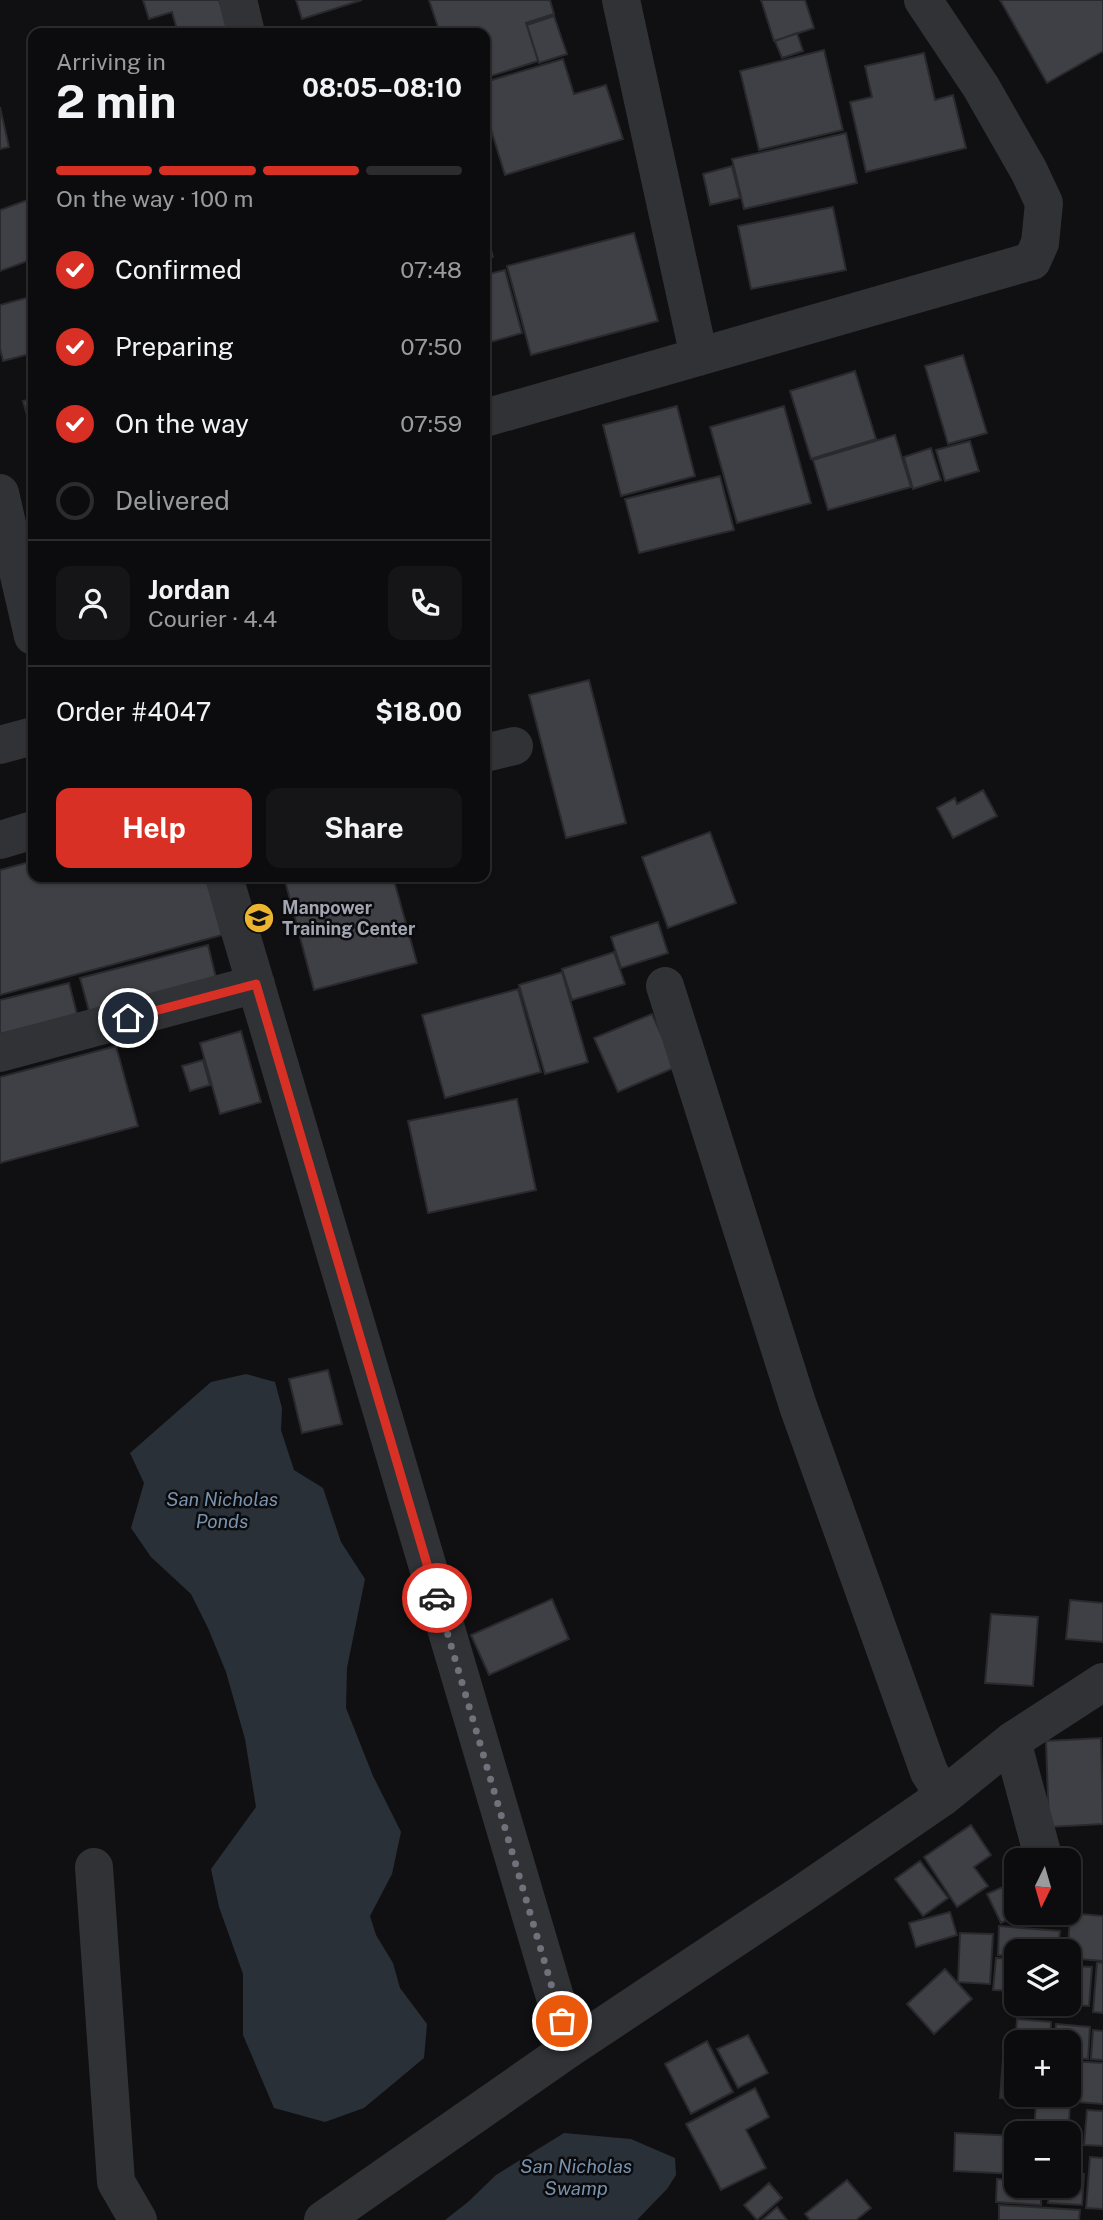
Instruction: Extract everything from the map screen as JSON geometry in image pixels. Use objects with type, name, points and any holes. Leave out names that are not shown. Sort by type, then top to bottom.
[{"type":"street","points":[[238,0],[245,28]]},
{"type":"street","points":[[621,0],[699,357]]},
{"type":"street","points":[[490,417],[1032,261],[1040,243],[1044,203],[1030,171],[981,88],[923,0]]},
{"type":"street","points":[[0,493],[23,549],[28,592]]},
{"type":"street","points":[[0,745],[28,737]]},
{"type":"street","points":[[0,839],[28,831]]},
{"type":"street","points":[[225,882],[570,2048]]},
{"type":"street","points":[[0,1053],[256,984]]},
{"type":"street","points":[[665,986],[798,1406],[929,1772],[944,1796]]},
{"type":"street","points":[[323,2220],[570,2048],[803,1894],[944,1796],[1012,1741],[1103,1682]]},
{"type":"street","points":[[1012,1741],[1041,1848]]},
{"type":"street","points":[[94,1867],[116,2182],[138,2220]]},
{"type":"water","name":"San Nicholas Ponds","points":[[246,1374],[275,1382],[282,1408],[281,1430],[294,1470],[323,1488],[341,1542],[365,1579],[347,1668],[346,1708],[373,1776],[401,1832],[392,1874],[370,1916],[376,1935],[393,1963],[400,1988],[427,2024],[424,2058],[364,2108],[325,2122],[274,2108],[243,2035],[243,1974],[219,1907],[211,1869],[256,1807],[245,1739],[226,1672],[191,1594],[151,1557],[131,1528],[144,1483],[130,1453],[211,1382]]},
{"type":"water","name":"San Nicholas Swamp","points":[[564,2133],[631,2139],[675,2158],[676,2175],[667,2189],[637,2220],[445,2220],[496,2175]]},
{"type":"building","points":[[143,0],[219,0],[228,27],[177,28],[172,12],[149,19]]},
{"type":"building","points":[[296,0],[362,0],[302,19]]},
{"type":"building","points":[[429,0],[550,0],[554,14],[526,23],[538,61],[490,76],[490,28],[438,28]]},
{"type":"building","points":[[761,0],[805,0],[814,28],[774,41]]},
{"type":"building","points":[[1000,0],[1103,0],[1103,51],[1047,83]]},
{"type":"building","points":[[554,16],[567,54],[539,63],[527,25]]},
{"type":"building","points":[[797,33],[803,51],[782,58],[775,41]]},
{"type":"building","points":[[824,50],[843,130],[759,150],[740,71]]},
{"type":"building","points":[[924,53],[935,100],[953,95],[966,148],[866,172],[850,102],[872,97],[865,66]]},
{"type":"building","points":[[563,59],[574,94],[606,85],[623,139],[505,175],[490,126],[490,81]]},
{"type":"building","points":[[0,107],[9,147],[0,149]]},
{"type":"building","points":[[846,133],[857,183],[744,209],[732,159]]},
{"type":"building","points":[[732,166],[740,198],[710,205],[703,174]]},
{"type":"building","points":[[28,200],[28,261],[0,271],[0,210]]},
{"type":"building","points":[[833,207],[846,270],[751,289],[738,226]]},
{"type":"building","points":[[634,233],[658,321],[531,355],[507,266]]},
{"type":"building","points":[[505,270],[522,333],[490,342],[490,274]]},
{"type":"building","points":[[28,297],[28,354],[3,361],[0,348],[0,305]]},
{"type":"building","points":[[963,355],[987,433],[948,444],[925,366]]},
{"type":"building","points":[[855,371],[876,439],[811,459],[790,391]]},
{"type":"building","points":[[28,400],[28,419],[23,401]]},
{"type":"building","points":[[677,406],[695,476],[621,496],[603,425]]},
{"type":"building","points":[[784,406],[811,503],[737,523],[710,427]]},
{"type":"building","points":[[895,435],[911,487],[828,510],[813,460]]},
{"type":"building","points":[[970,441],[979,471],[945,481],[936,450]]},
{"type":"building","points":[[931,448],[941,480],[913,489],[904,457]]},
{"type":"building","points":[[720,476],[734,530],[639,553],[625,499]]},
{"type":"building","points":[[589,680],[626,823],[566,838],[529,695]]},
{"type":"building","points":[[983,790],[997,816],[953,838],[937,808],[955,798],[957,804]]},
{"type":"building","points":[[710,832],[736,903],[668,928],[642,857]]},
{"type":"building","points":[[28,862],[28,882],[207,882],[222,935],[0,995],[0,870]]},
{"type":"building","points":[[285,882],[394,882],[417,963],[314,990]]},
{"type":"building","points":[[658,922],[668,953],[621,968],[611,937]]},
{"type":"building","points":[[208,945],[219,990],[92,1022],[80,978]]},
{"type":"building","points":[[614,952],[625,984],[572,1000],[562,969]]},
{"type":"building","points":[[562,972],[588,1062],[545,1074],[519,985]]},
{"type":"building","points":[[69,983],[77,1014],[0,1034],[0,1000]]},
{"type":"building","points":[[518,989],[541,1072],[445,1098],[422,1015]]},
{"type":"building","points":[[652,1014],[676,1067],[618,1092],[594,1038]]},
{"type":"building","points":[[241,1031],[261,1102],[220,1114],[200,1043]]},
{"type":"building","points":[[116,1046],[138,1126],[0,1163],[0,1077]]},
{"type":"building","points":[[203,1060],[210,1085],[190,1091],[182,1066]]},
{"type":"building","points":[[517,1099],[536,1190],[428,1213],[408,1121]]},
{"type":"building","points":[[328,1370],[342,1424],[302,1433],[289,1379]]},
{"type":"building","points":[[552,1599],[569,1639],[489,1675],[471,1635]]},
{"type":"building","points":[[1070,1600],[1103,1603],[1103,1642],[1066,1639]]},
{"type":"building","points":[[991,1614],[1038,1617],[1033,1686],[985,1683]]},
{"type":"building","points":[[1101,1738],[1103,1824],[1049,1827],[1046,1741]]},
{"type":"building","points":[[971,1825],[991,1855],[974,1867],[988,1886],[957,1907],[924,1857]]},
{"type":"building","points":[[920,1861],[948,1898],[923,1916],[895,1879]]},
{"type":"building","points":[[1004,1886],[1004,1922],[1001,1923],[987,1894]]},
{"type":"building","points":[[950,1912],[957,1935],[916,1947],[909,1923]]},
{"type":"building","points":[[1082,1914],[1103,1916],[1103,1961],[1081,1959],[1081,1939],[1069,1939],[1069,1925],[1082,1925]]},
{"type":"building","points":[[999,1926],[1060,1931],[1059,1939],[1004,1939],[1004,1955],[998,1955]]},
{"type":"building","points":[[960,1933],[993,1934],[990,1984],[958,1982]]},
{"type":"building","points":[[996,1958],[1004,1958],[1004,1990],[993,1990]]},
{"type":"building","points":[[1097,1962],[1103,1963],[1103,2013],[1093,2012]]},
{"type":"building","points":[[1081,1967],[1092,1967],[1089,2006],[1081,2006]]},
{"type":"building","points":[[945,1969],[972,1999],[934,2034],[907,2004]]},
{"type":"building","points":[[1017,2019],[1051,2022],[1051,2030],[1016,2030]]},
{"type":"building","points":[[1056,2024],[1090,2027],[1088,2059],[1081,2059],[1081,2030],[1055,2030]]},
{"type":"building","points":[[1093,2030],[1103,2031],[1103,2060],[1091,2059]]},
{"type":"building","points":[[748,2035],[768,2073],[738,2088],[717,2049]]},
{"type":"building","points":[[707,2041],[733,2092],[691,2114],[665,2064]]},
{"type":"building","points":[[1003,2058],[1004,2058],[1004,2098],[1000,2098]]},
{"type":"building","points":[[1081,2062],[1103,2063],[1103,2104],[1081,2102]]},
{"type":"building","points":[[755,2088],[769,2117],[746,2130],[766,2168],[721,2190],[686,2124]]},
{"type":"building","points":[[1036,2107],[1070,2107],[1069,2121],[1035,2121]]},
{"type":"building","points":[[1087,2110],[1103,2111],[1103,2146],[1084,2145]]},
{"type":"building","points":[[955,2133],[1004,2135],[1004,2173],[954,2171]]},
{"type":"building","points":[[1090,2157],[1103,2158],[1103,2209],[1086,2208]]},
{"type":"building","points":[[1081,2174],[1084,2174],[1082,2205],[1048,2203],[1049,2198],[1081,2198]]},
{"type":"building","points":[[997,2179],[1004,2179],[1004,2198],[1041,2198],[1041,2205],[996,2202]]},
{"type":"building","points":[[847,2180],[871,2208],[856,2220],[810,2220],[805,2214]]},
{"type":"building","points":[[769,2183],[782,2198],[757,2220],[744,2205]]},
{"type":"building","points":[[999,2205],[1080,2210],[1079,2220],[999,2220]]},
{"type":"building","points":[[777,2207],[787,2220],[762,2220]]},
{"type":"way so far","points":[[437,1598],[562,2021]]},
{"type":"place","name":"Manpower Training Center","points":[[259,918]]},
{"type":"route","points":[[128,1018],[256,984],[437,1598]]}]
